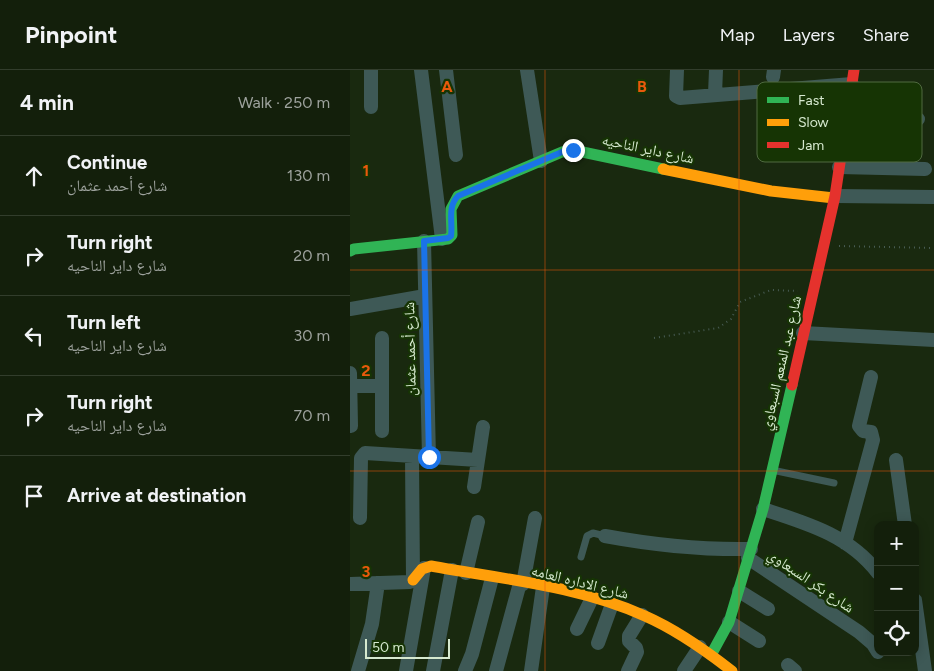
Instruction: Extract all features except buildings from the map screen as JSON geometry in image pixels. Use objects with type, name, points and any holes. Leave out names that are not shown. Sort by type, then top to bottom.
[{"type":"street","points":[[371,70],[371,107]]},
{"type":"street","points":[[350,251],[442,239],[422,70]]},
{"type":"street","points":[[446,70],[456,156]]},
{"type":"street","points":[[527,70],[541,161]]},
{"type":"street","points":[[677,70],[676,96],[678,98],[757,89]]},
{"type":"street","points":[[715,94],[716,70]]},
{"type":"street","points":[[812,82],[853,77]]},
{"type":"street","name":"شارع داير الناحيه","points":[[442,239],[452,235],[451,208],[458,196],[562,152],[573,150],[772,191],[834,197]]},
{"type":"street","name":"شارع عبد المنعم السبعاوي","points":[[706,651],[729,622],[762,509],[824,246],[840,162]]},
{"type":"street","points":[[839,166],[925,168]]},
{"type":"street","points":[[834,197],[934,197]]},
{"type":"street","name":"شارع أحمد عثمان","points":[[424,241],[429,457]]},
{"type":"street","points":[[350,309],[425,296]]},
{"type":"street","points":[[803,333],[934,340]]},
{"type":"street","points":[[382,338],[382,431]]},
{"type":"street","points":[[350,372],[351,426]]},
{"type":"street","points":[[845,543],[873,440],[871,432],[863,431],[859,426],[871,378]]},
{"type":"street","points":[[350,386],[382,386]]},
{"type":"street","points":[[474,487],[483,427]]},
{"type":"street","points":[[360,518],[356,468],[365,453],[478,460]]},
{"type":"street","points":[[412,456],[413,580]]},
{"type":"street","points":[[896,460],[904,521]]},
{"type":"street","points":[[762,509],[804,522],[845,543],[861,553],[874,568]]},
{"type":"street","points":[[496,671],[522,583],[535,518]]},
{"type":"street","points":[[466,573],[478,522]]},
{"type":"street","points":[[605,536],[663,546],[721,549],[749,553]]},
{"type":"street","name":"شارع بكر السبعاوي","points":[[749,553],[859,632],[874,646]]},
{"type":"street","name":"شارع الاداره العامه","points":[[425,567],[431,566],[544,587],[612,604],[642,615],[706,651],[732,671]]},
{"type":"street","points":[[350,584],[410,582],[425,567]]},
{"type":"street","points":[[406,671],[425,567]]},
{"type":"street","points":[[433,671],[452,570]]},
{"type":"street","points":[[465,671],[472,654],[492,578]]},
{"type":"street","points":[[358,671],[372,624],[378,583]]},
{"type":"street","points":[[531,671],[544,587]]},
{"type":"street","points":[[739,591],[768,609]]},
{"type":"street","points":[[577,629],[592,598]]},
{"type":"street","points":[[598,643],[612,604]]},
{"type":"street","points":[[917,611],[925,671]]},
{"type":"street","points":[[628,671],[637,652],[636,648],[628,640],[629,636],[642,615]]},
{"type":"street","points":[[729,622],[759,642]]},
{"type":"street","points":[[684,671],[706,651]]},
{"type":"lane","points":[[772,470],[834,483]]},
{"type":"lane","points":[[581,557],[587,536],[593,533],[605,536]]},
{"type":"path","points":[[824,246],[934,248]]},
{"type":"path","points":[[654,338],[718,328],[731,319],[740,302],[771,290],[813,292]]},
{"type":"traffic: fast","points":[[350,251],[448,239],[452,235],[451,209],[458,196],[562,152],[573,150],[663,169]]},
{"type":"traffic: fast","points":[[711,655],[729,622],[763,509],[792,385]]},
{"type":"traffic: slow","points":[[663,169],[771,191],[834,198]]},
{"type":"traffic: slow","points":[[413,580],[422,569],[431,566],[567,590],[594,597],[645,616],[668,628],[701,648],[732,671]]},
{"type":"traffic: jam","points":[[852,82],[854,70]]},
{"type":"traffic: jam","points":[[792,385],[835,196],[840,162]]},
{"type":"route","points":[[429,457],[424,241],[448,238],[452,235],[451,208],[452,203],[458,196],[562,152],[573,150]]}]
